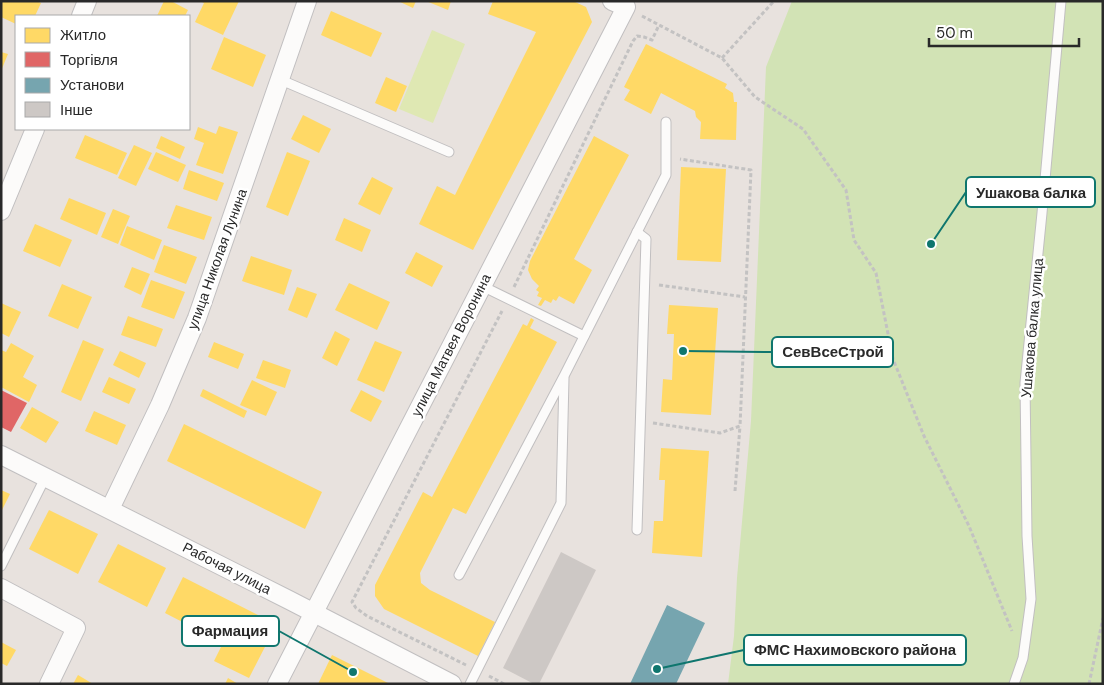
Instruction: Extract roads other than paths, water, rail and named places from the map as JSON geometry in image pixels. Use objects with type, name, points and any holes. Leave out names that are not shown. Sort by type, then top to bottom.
[{"type":"street","points":[[81,15],[87,1]]},
{"type":"street","name":"улица Николая Лунина","points":[[110,509],[160,405],[197,318],[307,1]]},
{"type":"street","name":"улица Матвея Воронина","points":[[281,681],[314,612],[482,286],[619,4]]},
{"type":"street","points":[[1,211],[35,130]]},
{"type":"street","name":"Рабочая улица","points":[[1,455],[314,612],[452,684]]},
{"type":"street","points":[[1,588],[76,628],[49,684]]},
{"type":"lane","name":"Ушакова балка улица","points":[[1014,684],[1023,658],[1031,599],[1026,536],[1024,383],[1042,213],[1061,1]]},
{"type":"lane","points":[[281,80],[449,152]]},
{"type":"lane","points":[[459,575],[564,376],[666,175],[666,122]]},
{"type":"lane","points":[[637,232],[646,239],[637,530]]},
{"type":"lane","points":[[482,286],[584,336]]},
{"type":"lane","points":[[470,684],[561,503],[564,376]]},
{"type":"lane","points":[[1,566],[45,478]]},
{"type":"place","name":"Ушакова балка","points":[[931,244]]},
{"type":"place","name":"СевВсеСтрой","points":[[683,351]]},
{"type":"place","name":"ФМС Нахимовского района","points":[[657,669]]},
{"type":"place","name":"Фармация","points":[[353,672]]}]
